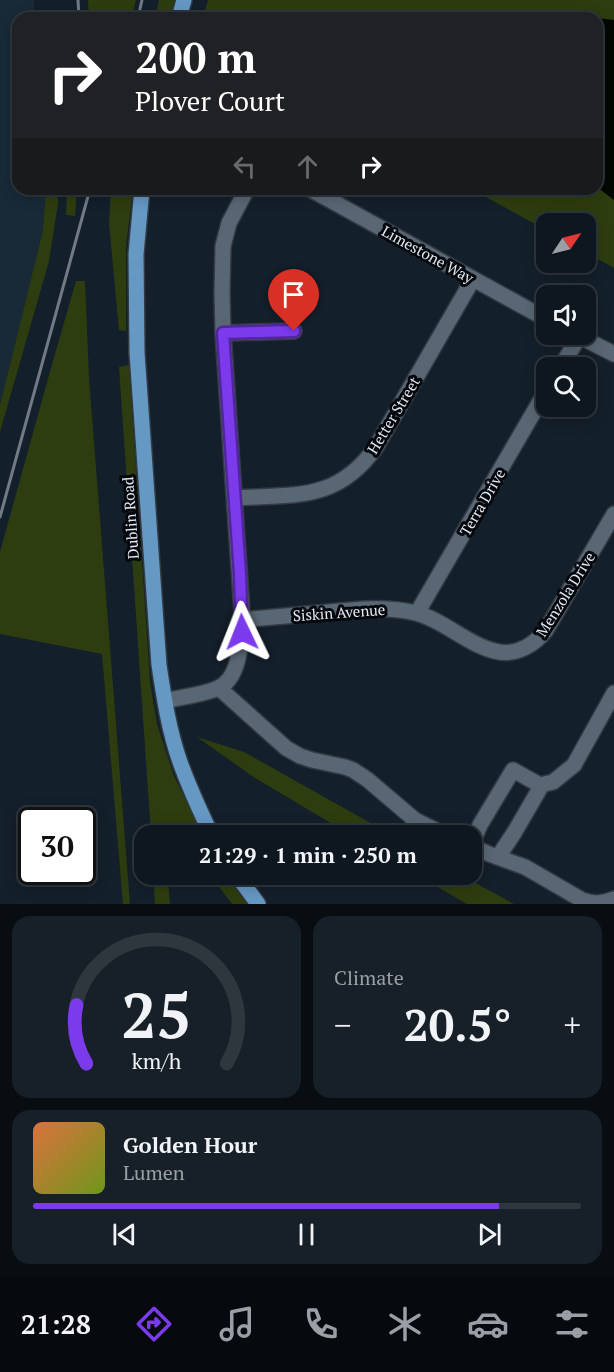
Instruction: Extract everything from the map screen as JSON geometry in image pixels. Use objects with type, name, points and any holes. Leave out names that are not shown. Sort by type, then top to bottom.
[{"type":"main road","name":"Dublin Road","points":[[141,195],[136,254],[137,353],[158,654],[165,701],[180,761],[206,825]]},
{"type":"main road","points":[[245,885],[258,904]]},
{"type":"street","points":[[165,701],[219,688],[235,669],[241,649],[242,620],[222,293],[223,246],[229,223],[244,195]]},
{"type":"street","name":"Limestone Way","points":[[321,195],[536,314]]},
{"type":"street","name":"Hetter Street","points":[[235,498],[311,493],[342,481],[355,472],[376,447],[473,279]]},
{"type":"street","points":[[223,333],[294,331]]},
{"type":"street","points":[[596,345],[614,354]]},
{"type":"street","name":"Terra Drive","points":[[417,613],[536,408]]},
{"type":"street","name":"Menzola Drive","points":[[500,652],[512,652],[540,638],[614,514]]},
{"type":"street","name":"Siskin Avenue","points":[[242,620],[369,608],[393,609],[417,613],[439,622],[480,645],[500,652]]},
{"type":"street","points":[[219,688],[286,748],[312,760],[353,770],[415,820],[425,825]]},
{"type":"street","points":[[480,825],[513,770],[540,785],[553,782],[573,765],[614,693]]},
{"type":"street","points":[[498,857],[519,825],[540,785]]},
{"type":"street","points":[[482,850],[525,867],[582,900],[591,903],[614,899]]},
{"type":"shaded area","points":[[0,0],[34,0],[34,12],[12,12],[12,195],[46,195],[43,230],[0,405]]},
{"type":"shaded area","points":[[603,19],[614,20],[614,200],[603,192]]},
{"type":"green space","points":[[88,0],[136,0],[133,12],[89,12]]},
{"type":"green space","points":[[159,0],[175,0],[172,12],[156,12]]},
{"type":"green space","points":[[208,0],[614,0],[614,268],[596,258],[596,213],[536,213],[536,225],[482,195],[603,195],[603,12],[205,12]]},
{"type":"green space","points":[[46,195],[58,195],[49,261],[0,432],[0,405],[43,230]]},
{"type":"green space","points":[[67,195],[77,195],[75,216],[66,215]]},
{"type":"green space","points":[[111,195],[132,195],[126,246],[126,331],[119,330],[109,223]]},
{"type":"green space","points":[[76,281],[85,281],[89,378],[130,904],[123,904],[102,654],[0,634],[0,552]]},
{"type":"green space","points":[[129,365],[150,682],[157,724],[174,776],[198,825],[150,825],[119,367]]},
{"type":"green space","points":[[197,737],[244,752],[374,825],[334,825],[255,778]]},
{"type":"green space","points":[[154,885],[168,885],[170,904],[155,904]]},
{"type":"green space","points":[[218,885],[236,885],[250,904],[232,904]]},
{"type":"green space","points":[[434,885],[479,885],[514,904],[467,904]]},
{"type":"railway","points":[[78,0],[79,12]]},
{"type":"railway","points":[[139,12],[142,0]]},
{"type":"railway","points":[[0,517],[88,195]]},
{"type":"route","points":[[242,632],[223,333],[294,331]]}]
